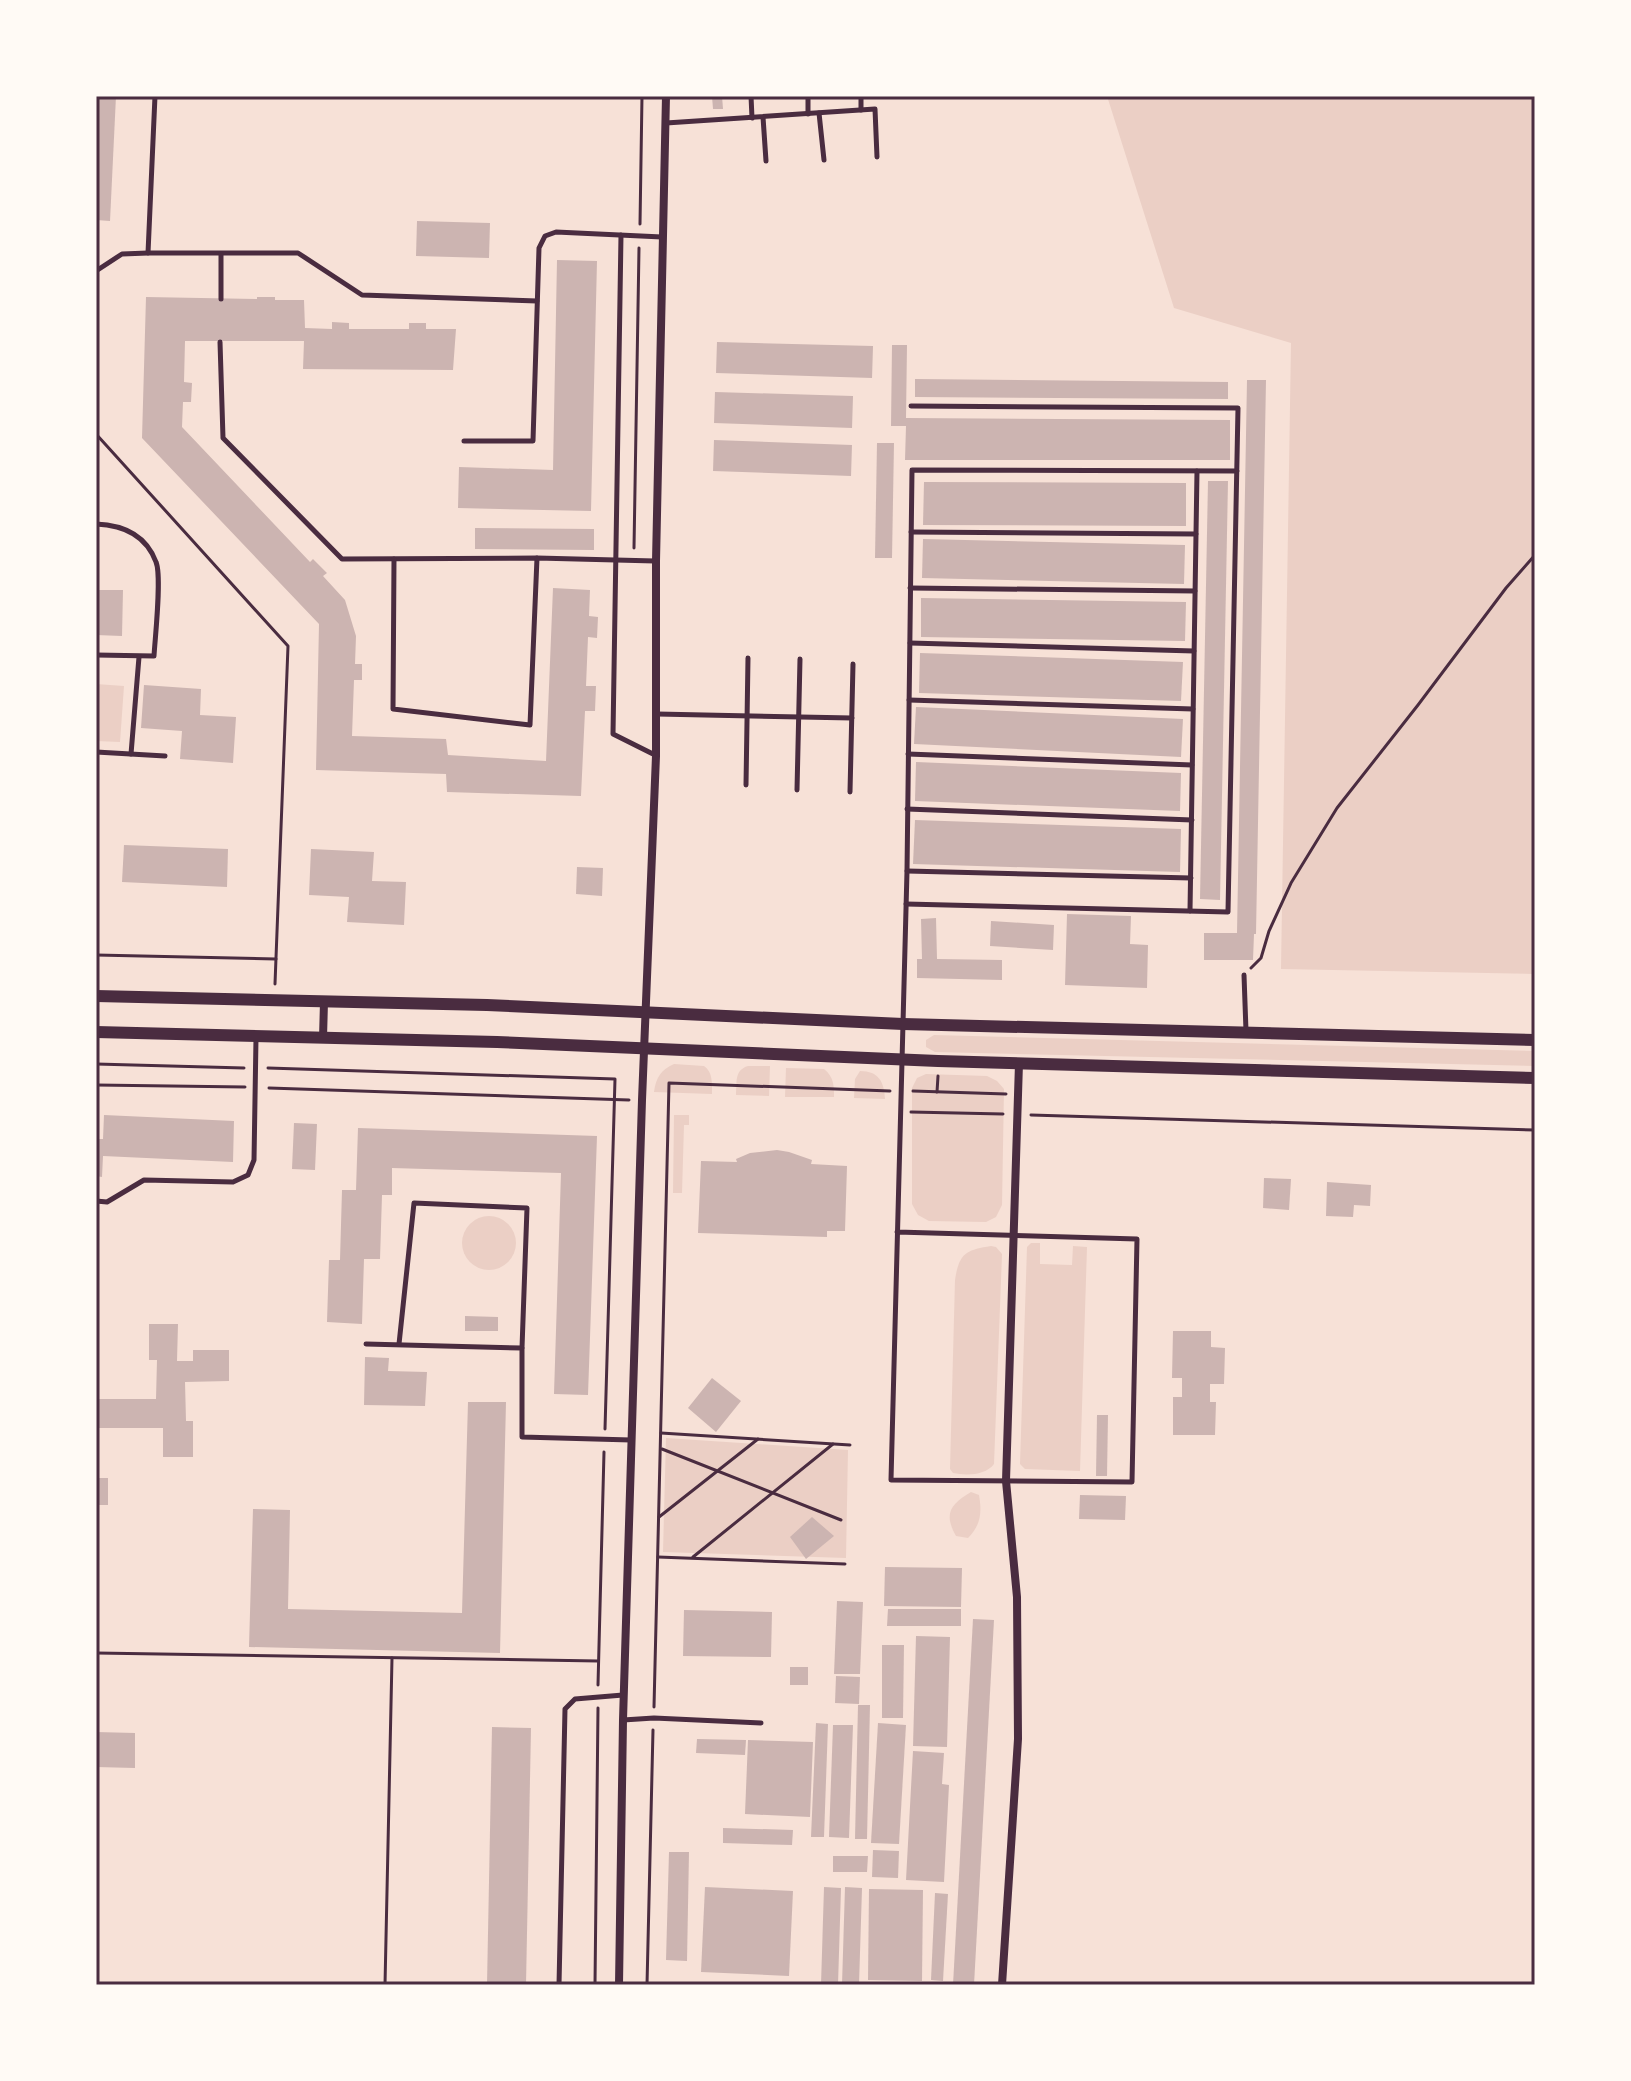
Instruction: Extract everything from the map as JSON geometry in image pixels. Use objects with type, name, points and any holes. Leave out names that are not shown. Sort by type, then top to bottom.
[{"type":"street","points":[[619,1985],[623,1720],[656,756],[656,561],[666,96]]},
{"type":"street","points":[[96,996],[487,1005],[903,1024],[1535,1040]]},
{"type":"street","points":[[323,1038],[324,1002]]},
{"type":"street","points":[[96,1032],[497,1042],[901,1059],[1535,1078]]},
{"type":"street","points":[[1002,1985],[1018,1739],[1017,1597],[1006,1481],[1019,1063]]},
{"type":"lane","points":[[148,253],[155,96]]},
{"type":"lane","points":[[751,96],[752,118]]},
{"type":"lane","points":[[808,96],[808,114]]},
{"type":"lane","points":[[861,96],[861,110]]},
{"type":"lane","points":[[665,123],[875,109],[877,157]]},
{"type":"lane","points":[[819,113],[824,160]]},
{"type":"lane","points":[[763,117],[766,161]]},
{"type":"lane","points":[[464,441],[533,441],[539,248],[545,236],[556,232],[662,237]]},
{"type":"lane","points":[[621,235],[613,734],[656,756]]},
{"type":"lane","points":[[96,271],[122,254],[298,253],[362,295],[537,301]]},
{"type":"lane","points":[[221,254],[221,299]]},
{"type":"lane","points":[[220,342],[223,438],[342,559],[656,561]]},
{"type":"lane","points":[[906,904],[1228,912],[1238,408],[911,406]]},
{"type":"lane","points":[[897,1232],[1137,1239],[1132,1482],[891,1480],[899,1112],[907,871],[912,470],[1237,471]]},
{"type":"lane","points":[[1190,911],[1197,471]]},
{"type":"lane","points":[[96,524],[110,525],[135,534],[146,543],[158,564],[154,656],[96,655]]},
{"type":"lane","points":[[911,532],[1196,534]]},
{"type":"lane","points":[[394,559],[393,709],[530,725],[537,558]]},
{"type":"lane","points":[[910,588],[1195,591]]},
{"type":"lane","points":[[910,643],[1194,651]]},
{"type":"lane","points":[[131,754],[139,657]]},
{"type":"lane","points":[[746,785],[748,658]]},
{"type":"lane","points":[[797,790],[800,659]]},
{"type":"lane","points":[[850,792],[853,664]]},
{"type":"lane","points":[[909,700],[1193,709]]},
{"type":"lane","points":[[657,714],[852,718]]},
{"type":"lane","points":[[96,752],[165,756]]},
{"type":"lane","points":[[908,754],[1192,765]]},
{"type":"lane","points":[[907,809],[1192,820]]},
{"type":"lane","points":[[907,871],[1191,878]]},
{"type":"lane","points":[[1244,975],[1246,1032]]},
{"type":"lane","points":[[96,1201],[107,1202],[144,1180],[233,1182],[248,1175],[254,1160],[256,1037]]},
{"type":"lane","points":[[399,1344],[414,1203],[527,1208],[522,1437],[632,1440]]},
{"type":"lane","points":[[366,1344],[522,1348]]},
{"type":"lane","points":[[559,1985],[565,1709],[575,1699],[624,1695]]},
{"type":"lane","points":[[623,1720],[654,1718],[761,1723]]},
{"type":"path","points":[[634,561],[642,96]]},
{"type":"path","points":[[96,434],[288,646],[274,1001]]},
{"type":"path","points":[[1244,975],[1261,958],[1269,931],[1291,883],[1337,808],[1506,588],[1535,555]]},
{"type":"path","points":[[96,955],[276,959]]},
{"type":"path","points":[[96,1064],[615,1079],[598,1661],[595,1985]]},
{"type":"path","points":[[647,1985],[669,1083],[1018,1094]]},
{"type":"path","points":[[96,1085],[642,1100]]},
{"type":"path","points":[[899,1112],[1535,1130]]},
{"type":"path","points":[[661,1433],[850,1445]]},
{"type":"path","points":[[659,1517],[758,1439]]},
{"type":"path","points":[[692,1558],[833,1444]]},
{"type":"path","points":[[661,1448],[841,1520]]},
{"type":"path","points":[[658,1557],[845,1564]]},
{"type":"path","points":[[96,1653],[598,1661]]},
{"type":"path","points":[[385,1985],[392,1658]]},
{"type":"shaded area","points":[[1107,96],[1535,96],[1535,974],[1281,969],[1291,343],[1174,308]]},
{"type":"shaded area","points":[[96,684],[124,686],[120,742],[96,741]]},
{"type":"shaded area","points":[[934,1035],[1535,1051],[1535,1066],[935,1052],[926,1047],[926,1040]]},
{"type":"shaded area","points":[[674,1064],[704,1066],[712,1082],[712,1094],[654,1092],[660,1075]]},
{"type":"shaded area","points":[[748,1066],[770,1066],[769,1096],[736,1095],[738,1074]]},
{"type":"shaded area","points":[[786,1068],[824,1069],[832,1078],[834,1097],[785,1097]]},
{"type":"shaded area","points":[[860,1071],[876,1075],[885,1099],[854,1098],[855,1079]]},
{"type":"shaded area","points":[[926,1074],[987,1076],[1004,1089],[1002,1205],[996,1217],[986,1222],[929,1221],[918,1215],[912,1204],[912,1088],[917,1078]]},
{"type":"shaded area","points":[[674,1115],[689,1115],[689,1125],[684,1125],[682,1193],[673,1193]]},
{"type":"shaded area","points":[[489,1216],[508,1224],[516,1243],[508,1262],[489,1270],[470,1262],[462,1243],[470,1224]]},
{"type":"shaded area","points":[[1031,1243],[1040,1243],[1040,1264],[1072,1265],[1073,1246],[1087,1247],[1080,1471],[1025,1469],[1020,1464],[1027,1247]]},
{"type":"shaded area","points":[[991,1246],[1002,1254],[994,1464],[981,1472],[958,1474],[950,1469],[955,1280],[965,1254]]},
{"type":"shaded area","points":[[666,1438],[848,1450],[846,1558],[663,1552]]},
{"type":"shaded area","points":[[971,1492],[979,1495],[978,1523],[968,1538],[956,1536],[950,1521],[951,1510]]},
{"type":"building","points":[[96,96],[116,96],[110,221],[96,220]]},
{"type":"building","points":[[712,96],[722,96],[723,109],[713,109]]},
{"type":"building","points":[[417,221],[490,223],[489,258],[416,256]]},
{"type":"building","points":[[557,260],[597,261],[591,511],[458,508],[459,467],[553,470]]},
{"type":"building","points":[[146,297],[275,297],[275,300],[304,300],[305,328],[332,329],[332,322],[349,323],[349,329],[409,329],[409,323],[426,323],[426,329],[456,329],[453,370],[303,369],[304,341],[185,341],[184,382],[192,383],[191,402],[183,402],[182,427],[310,562],[313,559],[327,573],[323,576],[345,600],[356,636],[355,664],[362,664],[362,680],[354,680],[352,736],[446,739],[448,755],[546,761],[553,588],[590,590],[589,616],[598,617],[597,638],[588,637],[586,686],[596,686],[595,711],[585,711],[581,796],[447,792],[446,774],[316,770],[319,624],[142,438]]},
{"type":"building","points":[[717,342],[873,346],[872,378],[716,373]]},
{"type":"building","points":[[892,345],[907,345],[906,418],[1230,420],[1230,460],[905,460],[906,426],[891,426]]},
{"type":"building","points":[[915,379],[1228,382],[1228,399],[915,397]]},
{"type":"building","points":[[1247,380],[1266,380],[1256,934],[1253,960],[1204,960],[1204,933],[1237,933]]},
{"type":"building","points":[[715,392],[853,396],[852,428],[714,423]]},
{"type":"building","points":[[714,440],[852,445],[851,476],[713,471]]},
{"type":"building","points":[[877,443],[894,443],[892,558],[875,558]]},
{"type":"building","points":[[1208,481],[1228,481],[1220,900],[1200,899]]},
{"type":"building","points":[[924,482],[1186,483],[1186,526],[923,525]]},
{"type":"building","points":[[475,528],[594,529],[594,550],[475,549]]},
{"type":"building","points":[[923,539],[1185,545],[1184,584],[922,578]]},
{"type":"building","points":[[96,590],[123,590],[122,636],[96,635]]},
{"type":"building","points":[[921,598],[1186,602],[1185,641],[921,637]]},
{"type":"building","points":[[920,653],[1183,662],[1181,701],[919,693]]},
{"type":"building","points":[[144,685],[201,689],[200,715],[236,717],[233,763],[180,759],[182,731],[141,728]]},
{"type":"building","points":[[916,707],[1183,719],[1181,757],[914,744]]},
{"type":"building","points":[[916,762],[1181,773],[1180,811],[915,801]]},
{"type":"building","points":[[915,820],[1181,829],[1180,872],[913,864]]},
{"type":"building","points":[[124,845],[228,849],[227,887],[122,882]]},
{"type":"building","points":[[311,849],[374,852],[372,881],[406,882],[404,925],[347,922],[349,897],[309,895]]},
{"type":"building","points":[[577,867],[603,868],[602,896],[576,894]]},
{"type":"building","points":[[1067,914],[1131,916],[1130,944],[1148,945],[1147,988],[1065,985]]},
{"type":"building","points":[[936,918],[937,959],[1002,960],[1002,980],[917,978],[917,959],[922,959],[921,919]]},
{"type":"building","points":[[991,921],[1054,925],[1053,950],[990,946]]},
{"type":"building","points":[[104,1115],[234,1121],[233,1162],[103,1156],[102,1177],[96,1176],[96,1139],[103,1139]]},
{"type":"building","points":[[294,1123],[317,1124],[315,1170],[292,1169]]},
{"type":"building","points":[[358,1128],[597,1136],[588,1395],[554,1394],[561,1173],[392,1168],[392,1195],[382,1195],[380,1259],[364,1259],[362,1324],[327,1322],[329,1260],[340,1260],[342,1190],[356,1190]]},
{"type":"building","points":[[777,1150],[812,1160],[811,1164],[847,1166],[845,1231],[827,1231],[827,1237],[698,1233],[701,1161],[737,1162],[736,1159],[750,1153]]},
{"type":"building","points":[[1264,1178],[1291,1179],[1289,1210],[1263,1208]]},
{"type":"building","points":[[1327,1182],[1371,1185],[1370,1206],[1354,1205],[1353,1217],[1326,1216]]},
{"type":"building","points":[[465,1316],[498,1317],[498,1331],[465,1331]]},
{"type":"building","points":[[149,1324],[178,1324],[177,1361],[193,1361],[193,1350],[229,1350],[229,1381],[185,1382],[186,1421],[193,1421],[193,1457],[163,1457],[163,1428],[96,1428],[96,1399],[156,1399],[157,1360],[149,1360]]},
{"type":"building","points":[[1173,1331],[1211,1331],[1211,1347],[1225,1348],[1224,1384],[1210,1384],[1210,1402],[1216,1402],[1215,1435],[1173,1435],[1173,1397],[1182,1397],[1182,1378],[1172,1378]]},
{"type":"building","points":[[365,1357],[389,1358],[388,1371],[427,1372],[425,1406],[364,1405]]},
{"type":"building","points":[[712,1378],[741,1401],[716,1432],[688,1408]]},
{"type":"building","points":[[468,1402],[506,1402],[500,1653],[249,1647],[253,1509],[290,1510],[288,1609],[462,1613]]},
{"type":"building","points":[[1097,1415],[1108,1415],[1107,1476],[1096,1476]]},
{"type":"building","points":[[96,1478],[108,1478],[108,1505],[96,1505]]},
{"type":"building","points":[[1080,1495],[1126,1496],[1125,1520],[1079,1519]]},
{"type":"building","points":[[812,1517],[834,1536],[806,1559],[790,1537]]},
{"type":"building","points":[[885,1567],[962,1568],[961,1607],[884,1606]]},
{"type":"building","points":[[837,1601],[863,1602],[860,1674],[834,1674]]},
{"type":"building","points":[[888,1609],[961,1609],[961,1626],[887,1626]]},
{"type":"building","points":[[684,1610],[772,1612],[771,1657],[683,1656]]},
{"type":"building","points":[[973,1619],[994,1620],[974,1985],[953,1985]]},
{"type":"building","points":[[916,1636],[950,1637],[947,1747],[913,1746]]},
{"type":"building","points":[[882,1645],[904,1645],[903,1718],[882,1718]]},
{"type":"building","points":[[790,1667],[808,1667],[808,1685],[790,1685]]},
{"type":"building","points":[[836,1676],[860,1677],[859,1704],[835,1703]]},
{"type":"building","points":[[858,1705],[870,1705],[867,1839],[855,1839]]},
{"type":"building","points":[[816,1723],[828,1724],[824,1837],[811,1837]]},
{"type":"building","points":[[878,1723],[906,1725],[899,1844],[871,1843]]},
{"type":"building","points":[[833,1725],[853,1725],[849,1838],[829,1837]]},
{"type":"building","points":[[492,1727],[531,1728],[526,1985],[487,1985]]},
{"type":"building","points":[[96,1732],[135,1733],[135,1768],[96,1767]]},
{"type":"building","points":[[697,1739],[746,1740],[745,1755],[696,1753]]},
{"type":"building","points":[[748,1740],[813,1742],[810,1817],[745,1814]]},
{"type":"building","points":[[913,1751],[944,1753],[942,1784],[949,1785],[944,1882],[906,1880]]},
{"type":"building","points":[[723,1828],[793,1830],[792,1845],[723,1843]]},
{"type":"building","points":[[873,1850],[899,1851],[898,1878],[872,1877]]},
{"type":"building","points":[[669,1852],[689,1852],[687,1961],[666,1960]]},
{"type":"building","points":[[833,1856],[868,1856],[867,1872],[833,1872]]},
{"type":"building","points":[[705,1887],[793,1891],[789,1976],[701,1972]]},
{"type":"building","points":[[824,1887],[841,1888],[838,1985],[821,1985]]},
{"type":"building","points":[[845,1887],[862,1888],[859,1985],[842,1985]]},
{"type":"building","points":[[869,1889],[923,1890],[922,1981],[868,1980]]},
{"type":"building","points":[[935,1893],[948,1894],[943,1981],[931,1980]]}]
